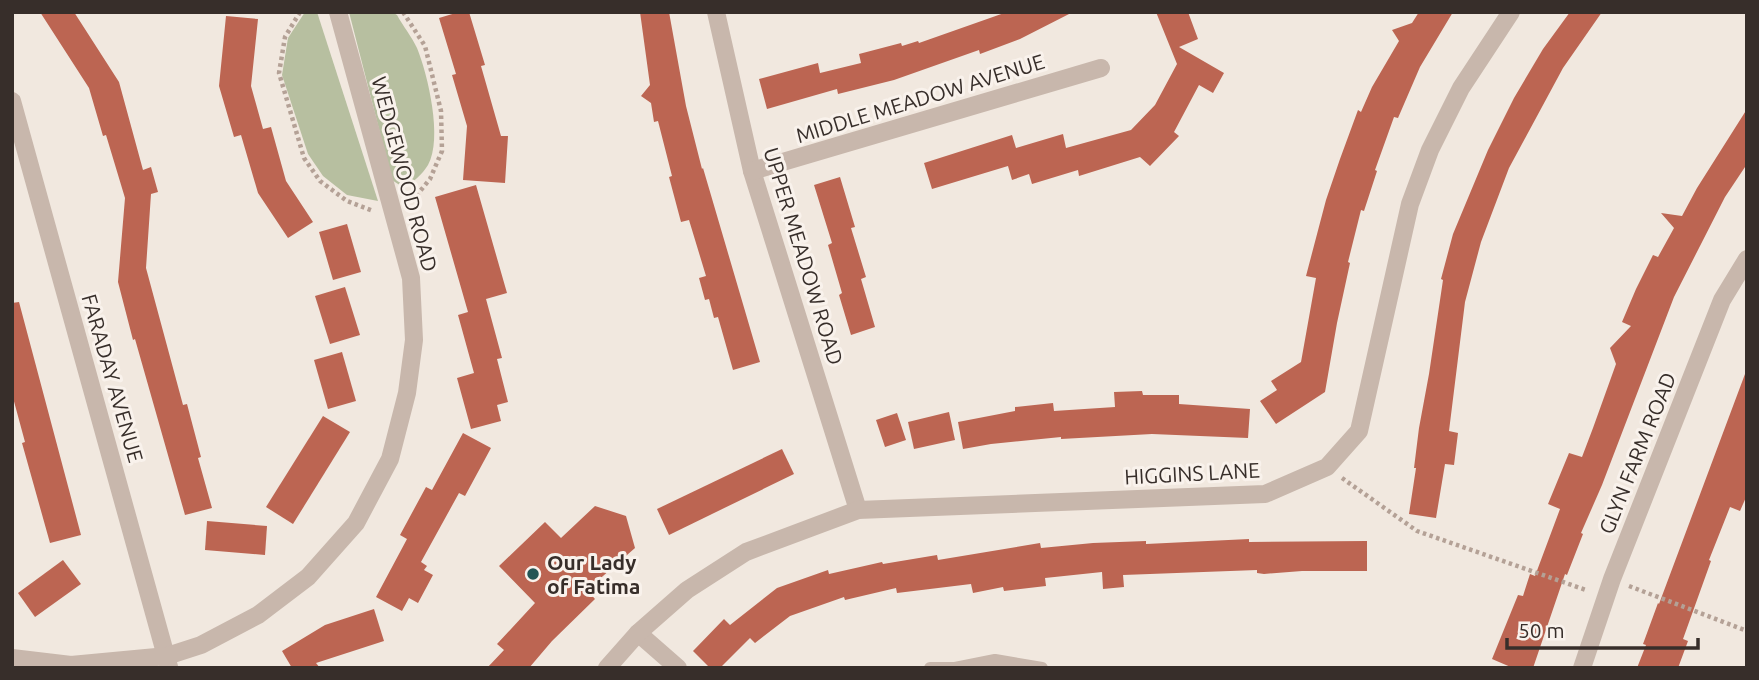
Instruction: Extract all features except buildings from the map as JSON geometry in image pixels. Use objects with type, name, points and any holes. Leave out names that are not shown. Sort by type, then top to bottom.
[{"type":"street","name":"WEDGEWOOD ROAD","points":[[12,658],[71,665],[168,662],[201,645],[258,615],[308,577],[356,523],[390,460],[407,393],[414,340],[411,278],[338,12]]},
{"type":"street","name":"UPPER MEADOW ROAD","points":[[716,12],[752,171],[858,510]]},
{"type":"street","name":"HIGGINS LANE","points":[[607,668],[638,633],[687,590],[746,552],[858,510],[1265,494],[1327,467],[1359,431],[1410,204],[1430,150],[1461,88],[1511,12]]},
{"type":"street","name":"MIDDLE MEADOW AVENUE","points":[[752,171],[1101,68]]},
{"type":"street","name":"FARADAY AVENUE","points":[[12,101],[168,662]]},
{"type":"street","name":"GLYN FARM ROAD","points":[[1582,668],[1612,579],[1722,300],[1747,259]]},
{"type":"street","points":[[638,633],[678,668]]},
{"type":"lane","points":[[930,668],[955,668],[995,660],[1042,668]]},
{"type":"path","points":[[300,12],[285,37],[279,74],[304,158],[320,181],[347,201],[396,220],[430,179],[442,151],[441,111],[425,46],[403,12]]},
{"type":"path","points":[[1327,467],[1417,531],[1606,597]]},
{"type":"path","points":[[1612,579],[1747,631]]},
{"type":"green space","points":[[305,12],[317,12],[378,201],[347,195],[323,176],[308,154],[282,75],[288,38]]},
{"type":"green space","points":[[349,12],[392,12],[397,15],[415,44],[421,60],[432,107],[434,140],[428,165],[404,188],[392,180]]},
{"type":"place","name":"Our Lady of Fatima","points":[[533,574]]}]
